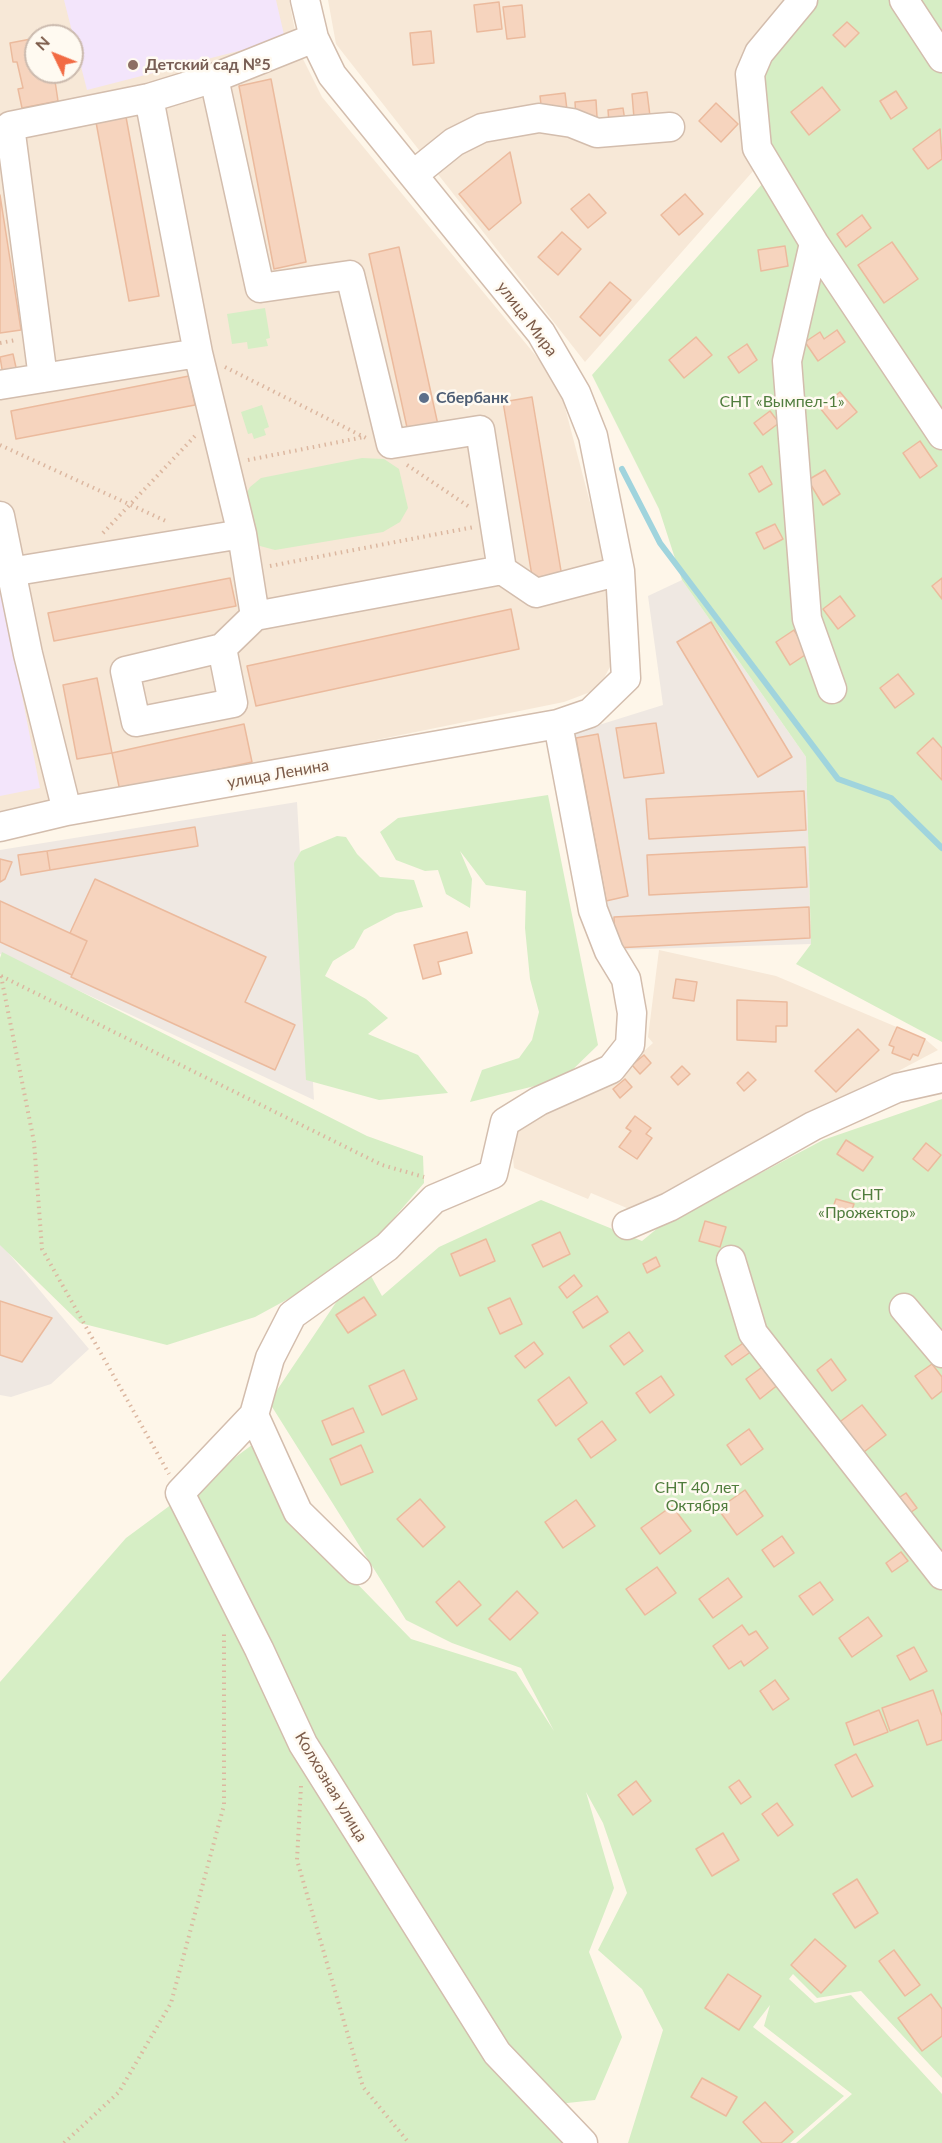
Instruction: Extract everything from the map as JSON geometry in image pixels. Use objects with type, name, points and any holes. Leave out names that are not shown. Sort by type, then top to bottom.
[{"type":"street","name":"улица Мира","points":[[305,0],[314,38],[332,75],[541,333],[564,369],[593,436],[620,571],[626,678],[590,713],[558,724]]},
{"type":"street","points":[[803,0],[759,53],[750,75],[758,148],[814,243],[942,435]]},
{"type":"street","points":[[903,0],[942,58]]},
{"type":"street","points":[[43,378],[5,122],[149,98],[213,78],[314,38]]},
{"type":"street","points":[[213,78],[260,288],[350,275],[376,438],[391,444],[480,430],[502,570]]},
{"type":"street","points":[[149,98],[198,353],[242,534],[255,616]]},
{"type":"street","points":[[413,175],[454,142],[482,128],[539,118],[572,123],[597,133],[670,127]]},
{"type":"street","points":[[814,243],[787,361],[807,619],[832,688]]},
{"type":"street","points":[[0,385],[198,353]]},
{"type":"street","points":[[0,516],[10,572],[67,811]]},
{"type":"street","points":[[10,572],[242,534]]},
{"type":"street","points":[[222,648],[255,616],[502,570],[536,594],[620,571]]},
{"type":"street","points":[[180,1493],[254,1415],[270,1358],[292,1315],[387,1247],[434,1199],[493,1174],[505,1122],[539,1101],[611,1069],[630,1045],[632,1013],[626,979],[609,951],[593,910],[558,724]]},
{"type":"street","name":"улица Ленина","points":[[0,826],[67,811],[558,724]]},
{"type":"street","points":[[627,1225],[669,1207],[813,1126],[897,1088],[942,1078]]},
{"type":"street","points":[[730,1260],[753,1333],[942,1575]]},
{"type":"street","points":[[904,1308],[942,1353]]},
{"type":"street","points":[[254,1415],[298,1512],[357,1570]]},
{"type":"street","name":"Колхозная улица","points":[[180,1493],[259,1649],[303,1744],[497,2053],[583,2143]]},
{"type":"path","points":[[198,353],[376,438]]},
{"type":"path","points":[[79,561],[213,417]]},
{"type":"path","points":[[225,464],[376,438]]},
{"type":"path","points":[[0,446],[206,540]]},
{"type":"path","points":[[404,463],[495,523]]},
{"type":"path","points":[[248,570],[495,523]]},
{"type":"path","points":[[1,976],[382,1165],[428,1178]]},
{"type":"path","points":[[1,976],[34,1142],[42,1249],[180,1493]]},
{"type":"path","points":[[64,2143],[119,2092],[171,2003],[224,1805],[222,1737],[224,1625]]},
{"type":"path","points":[[301,1779],[297,1860],[363,2087],[409,2143]]},
{"type":"shaded area","points":[[0,0],[289,0],[299,51],[322,97],[551,374],[562,396],[609,575],[613,651],[611,665],[593,691],[564,702],[0,816]]},
{"type":"shaded area","name":"Детский сад №5","points":[[64,0],[276,0],[285,39],[87,90],[84,78],[84,24],[70,24]]},
{"type":"shaded area","points":[[328,0],[791,0],[739,63],[754,170],[585,362],[336,44]]},
{"type":"shaded area","points":[[682,580],[806,757],[811,944],[614,950],[570,734],[663,705],[648,596]]},
{"type":"shaded area","points":[[0,583],[40,788],[0,796]]},
{"type":"shaded area","points":[[297,802],[314,1100],[0,954],[0,850]]},
{"type":"shaded area","points":[[659,950],[776,976],[925,1039],[938,1050],[634,1211],[591,1193],[588,1199],[514,1168],[511,1138],[527,1114],[616,1076],[653,1043],[648,1037]]},
{"type":"shaded area","points":[[0,1243],[89,1349],[51,1384],[11,1397],[0,1395]]},
{"type":"green space","name":"СНТ «Вымпел-1»","points":[[811,0],[942,0],[942,1042],[796,964],[811,944],[806,757],[682,580],[659,509],[592,375],[764,182],[764,64]]},
{"type":"green space","points":[[265,308],[270,338],[266,339],[268,346],[248,349],[247,342],[232,344],[227,314]]},
{"type":"green space","points":[[262,405],[269,427],[264,429],[266,435],[254,439],[252,433],[248,434],[241,412]]},
{"type":"green space","points":[[362,458],[384,459],[399,469],[408,508],[400,522],[383,532],[275,550],[260,546],[248,535],[242,501],[250,487],[261,478]]},
{"type":"green space","points":[[548,795],[598,1045],[563,1079],[470,1102],[482,1070],[519,1058],[532,1040],[539,1012],[530,979],[525,928],[526,891],[486,885],[460,851],[472,879],[470,908],[446,894],[438,870],[425,871],[396,860],[380,832],[398,818]]},
{"type":"green space","points":[[337,836],[346,837],[357,854],[380,877],[414,880],[423,907],[396,913],[364,930],[354,948],[333,961],[325,976],[366,999],[388,1018],[368,1034],[418,1055],[448,1093],[379,1100],[306,1080],[294,863],[301,851]]},
{"type":"green space","points":[[2,952],[367,1136],[423,1156],[424,1183],[356,1262],[255,1317],[167,1345],[80,1323],[0,1245],[0,958]]},
{"type":"green space","points":[[942,1099],[942,2078],[861,1991],[817,1998],[793,1974],[789,1979],[815,2003],[851,1995],[942,2094],[942,2143],[796,2143],[852,2094],[764,2026],[770,2005],[753,2027],[844,2096],[790,2143],[628,2143],[663,2030],[642,1989],[598,1950],[627,1893],[603,1823],[586,1792],[614,1888],[589,1952],[622,2037],[595,2100],[549,2105],[566,2143],[0,2143],[0,1682],[126,1538],[256,1442],[337,1563],[411,1639],[516,1672],[554,1731],[521,1668],[452,1643],[406,1620],[269,1402],[339,1298],[371,1276],[382,1296],[439,1247],[541,1200],[642,1241],[659,1227],[823,1140]]},
{"type":"building","points":[[499,2],[502,29],[477,32],[474,5]]},
{"type":"building","points":[[522,5],[525,37],[507,39],[503,7]]},
{"type":"building","points":[[847,22],[859,33],[845,47],[833,35]]},
{"type":"building","points":[[431,31],[434,63],[413,65],[410,33]]},
{"type":"building","points":[[24,40],[24,84],[55,84],[58,101],[22,108],[18,89],[23,88],[17,62],[13,62],[10,43]]},
{"type":"building","points":[[271,79],[306,262],[274,269],[239,86]]},
{"type":"building","points":[[822,87],[840,110],[809,135],[791,112]]},
{"type":"building","points":[[896,91],[907,108],[891,119],[880,101]]},
{"type":"building","points":[[647,92],[650,116],[634,118],[632,94]]},
{"type":"building","points":[[565,93],[567,110],[542,113],[540,96]]},
{"type":"building","points":[[596,100],[597,117],[576,119],[575,102]]},
{"type":"building","points":[[716,103],[738,124],[721,142],[699,121]]},
{"type":"building","points":[[623,108],[625,121],[609,123],[608,110]]},
{"type":"building","points":[[126,117],[159,296],[129,301],[96,122]]},
{"type":"building","points":[[940,129],[942,159],[928,169],[913,149]]},
{"type":"building","points":[[510,152],[521,203],[489,230],[459,194]]},
{"type":"building","points":[[589,194],[606,213],[588,228],[571,209]]},
{"type":"building","points":[[685,194],[703,214],[679,235],[661,215]]},
{"type":"building","points":[[0,195],[21,330],[0,333]]},
{"type":"building","points":[[862,215],[871,228],[846,247],[837,234]]},
{"type":"building","points":[[562,232],[581,249],[558,275],[538,257]]},
{"type":"building","points":[[892,242],[918,279],[884,303],[858,265]]},
{"type":"building","points":[[785,246],[788,266],[761,271],[758,250]]},
{"type":"building","points":[[399,247],[438,425],[408,432],[369,254]]},
{"type":"building","points":[[610,282],[631,300],[600,336],[580,317]]},
{"type":"building","points":[[837,330],[845,342],[818,361],[805,342],[820,332],[824,339]]},
{"type":"building","points":[[696,337],[712,355],[684,378],[669,360]]},
{"type":"building","points":[[747,344],[757,360],[739,373],[728,357]]},
{"type":"building","points":[[13,354],[17,372],[3,375],[0,357]]},
{"type":"building","points":[[189,376],[195,405],[16,439],[11,411]]},
{"type":"building","points":[[840,392],[857,412],[837,429],[820,408]]},
{"type":"building","points":[[532,397],[562,577],[533,582],[503,402]]},
{"type":"building","points":[[770,411],[779,423],[763,435],[754,423]]},
{"type":"building","points":[[920,441],[937,466],[920,478],[903,453]]},
{"type":"building","points":[[762,466],[772,484],[759,492],[749,474]]},
{"type":"building","points":[[825,470],[840,494],[823,505],[808,480]]},
{"type":"building","points":[[775,524],[783,539],[764,549],[756,533]]},
{"type":"building","points":[[230,578],[236,606],[54,641],[48,613]]},
{"type":"building","points":[[942,578],[942,599],[932,586]]},
{"type":"building","points":[[840,596],[855,616],[838,629],[823,609]]},
{"type":"building","points":[[511,609],[519,649],[256,706],[247,666]]},
{"type":"building","points":[[711,622],[792,757],[758,777],[677,642]]},
{"type":"building","points":[[794,630],[808,653],[790,665],[776,642]]},
{"type":"building","points":[[898,674],[914,694],[895,708],[880,688]]},
{"type":"building","points":[[97,678],[112,753],[77,759],[63,685]]},
{"type":"building","points":[[656,723],[664,773],[624,778],[616,728]]},
{"type":"building","points":[[244,724],[252,762],[120,791],[112,753]]},
{"type":"building","points":[[598,734],[628,896],[606,901],[576,738]]},
{"type":"building","points":[[933,738],[942,748],[942,780],[917,753]]},
{"type":"building","points":[[804,791],[806,830],[649,839],[646,799]]},
{"type":"building","points":[[195,827],[198,846],[50,870],[47,851]]},
{"type":"building","points":[[805,847],[807,887],[649,895],[647,855]]},
{"type":"building","points":[[47,851],[50,870],[21,875],[18,855]]},
{"type":"building","points":[[0,859],[12,862],[5,879],[0,882]]},
{"type":"building","points":[[95,879],[266,957],[245,1002],[295,1025],[275,1070],[71,977],[87,941],[70,933]]},
{"type":"building","points":[[0,901],[87,941],[72,975],[0,942]]},
{"type":"building","points":[[809,907],[810,938],[615,948],[614,917]]},
{"type":"building","points":[[467,932],[472,953],[438,962],[441,974],[423,979],[414,945]]},
{"type":"building","points":[[676,979],[697,982],[694,1001],[673,998]]},
{"type":"building","points":[[737,1000],[787,1002],[787,1026],[776,1026],[776,1042],[737,1040]]},
{"type":"building","points":[[897,1027],[925,1039],[918,1056],[913,1054],[910,1060],[892,1053],[894,1047],[889,1045]]},
{"type":"building","points":[[858,1029],[879,1050],[836,1092],[815,1071]]},
{"type":"building","points":[[644,1055],[651,1063],[640,1074],[632,1065]]},
{"type":"building","points":[[682,1066],[690,1074],[678,1085],[671,1077]]},
{"type":"building","points":[[748,1072],[756,1080],[744,1091],[737,1083]]},
{"type":"building","points":[[625,1079],[632,1087],[620,1098],[613,1089]]},
{"type":"building","points":[[635,1116],[651,1128],[646,1134],[652,1138],[637,1159],[619,1147],[631,1131],[626,1128]]},
{"type":"building","points":[[846,1140],[873,1157],[863,1171],[837,1154]]},
{"type":"building","points":[[926,1143],[941,1155],[928,1171],[913,1159]]},
{"type":"building","points":[[836,1199],[854,1204],[849,1219],[831,1213]]},
{"type":"building","points":[[705,1221],[726,1227],[720,1247],[699,1241]]},
{"type":"building","points":[[560,1232],[570,1254],[543,1267],[532,1245]]},
{"type":"building","points":[[486,1239],[495,1261],[460,1276],[451,1254]]},
{"type":"building","points":[[656,1257],[660,1266],[647,1273],[643,1264]]},
{"type":"building","points":[[574,1275],[582,1286],[567,1298],[559,1287]]},
{"type":"building","points":[[597,1296],[608,1312],[583,1328],[573,1312]]},
{"type":"building","points":[[364,1297],[376,1315],[348,1333],[336,1315]]},
{"type":"building","points":[[510,1298],[522,1324],[500,1334],[488,1308]]},
{"type":"building","points":[[0,1301],[52,1318],[22,1362],[0,1355]]},
{"type":"building","points":[[629,1332],[643,1351],[624,1365],[610,1346]]},
{"type":"building","points":[[746,1341],[752,1351],[732,1365],[725,1356]]},
{"type":"building","points":[[534,1342],[543,1354],[525,1368],[515,1356]]},
{"type":"building","points":[[831,1359],[846,1380],[832,1391],[817,1370]]},
{"type":"building","points":[[932,1364],[942,1377],[942,1391],[932,1399],[915,1376]]},
{"type":"building","points":[[765,1365],[779,1384],[760,1399],[746,1379]]},
{"type":"building","points":[[404,1370],[417,1399],[382,1415],[369,1386]]},
{"type":"building","points":[[661,1376],[674,1395],[650,1413],[636,1393]]},
{"type":"building","points":[[569,1377],[587,1403],[556,1426],[538,1400]]},
{"type":"building","points":[[862,1405],[886,1435],[860,1455],[837,1424]]},
{"type":"building","points":[[353,1408],[364,1432],[332,1445],[322,1421]]},
{"type":"building","points":[[602,1421],[616,1440],[591,1458],[578,1439]]},
{"type":"building","points":[[749,1429],[763,1449],[741,1465],[727,1445]]},
{"type":"building","points":[[361,1445],[373,1472],[341,1485],[330,1459]]},
{"type":"building","points":[[745,1490],[763,1516],[737,1535],[718,1509]]},
{"type":"building","points":[[906,1493],[917,1508],[907,1515],[897,1499]]},
{"type":"building","points":[[420,1499],[445,1527],[423,1547],[397,1519]]},
{"type":"building","points":[[576,1500],[595,1526],[563,1548],[545,1522]]},
{"type":"building","points":[[672,1506],[691,1531],[660,1554],[641,1528]]},
{"type":"building","points":[[782,1536],[794,1553],[774,1567],[762,1550]]},
{"type":"building","points":[[901,1552],[908,1561],[892,1572],[886,1563]]},
{"type":"building","points":[[657,1567],[676,1593],[645,1615],[626,1589]]},
{"type":"building","points":[[728,1578],[742,1597],[713,1618],[699,1599]]},
{"type":"building","points":[[459,1581],[481,1605],[457,1626],[436,1602]]},
{"type":"building","points":[[820,1582],[833,1600],[813,1615],[799,1596]]},
{"type":"building","points":[[517,1591],[538,1613],[510,1640],[489,1619]]},
{"type":"building","points":[[868,1617],[882,1636],[852,1657],[839,1638]]},
{"type":"building","points":[[742,1625],[749,1635],[756,1631],[768,1648],[744,1666],[741,1661],[729,1669],[713,1646]]},
{"type":"building","points":[[914,1647],[927,1671],[910,1680],[897,1656]]},
{"type":"building","points":[[775,1680],[789,1699],[773,1710],[760,1691]]},
{"type":"building","points":[[933,1690],[942,1716],[942,1740],[927,1745],[918,1720],[890,1731],[882,1708]]},
{"type":"building","points":[[879,1710],[888,1732],[854,1745],[846,1723]]},
{"type":"building","points":[[856,1754],[873,1786],[852,1797],[835,1765]]},
{"type":"building","points":[[739,1780],[751,1797],[741,1804],[729,1787]]},
{"type":"building","points":[[636,1781],[651,1801],[633,1815],[618,1795]]},
{"type":"building","points":[[777,1803],[793,1825],[778,1836],[762,1814]]},
{"type":"building","points":[[723,1833],[739,1860],[712,1876],[696,1849]]},
{"type":"building","points":[[857,1879],[878,1913],[855,1928],[833,1894]]},
{"type":"building","points":[[815,1939],[846,1966],[821,1993],[791,1965]]},
{"type":"building","points":[[894,1950],[920,1985],[905,1996],[879,1961]]},
{"type":"building","points":[[728,1974],[761,1996],[739,2030],[705,2008]]},
{"type":"building","points":[[931,1994],[942,2009],[942,2036],[922,2051],[898,2018]]},
{"type":"building","points":[[702,2078],[737,2097],[726,2116],[691,2097]]},
{"type":"building","points":[[765,2102],[793,2132],[781,2143],[762,2143],[743,2122]]},
{"type":"waterway","points":[[622,469],[660,543],[838,779],[891,798],[942,848]]},
{"type":"place","name":"Детский сад №5","points":[[133,65]]},
{"type":"place","name":"Сбербанк","points":[[424,398]]},
{"type":"park label","name":"СНТ «Прожектор»","points":[[867,1204]]},
{"type":"park label","name":"СНТ 40 лет Октября","points":[[697,1497]]}]
